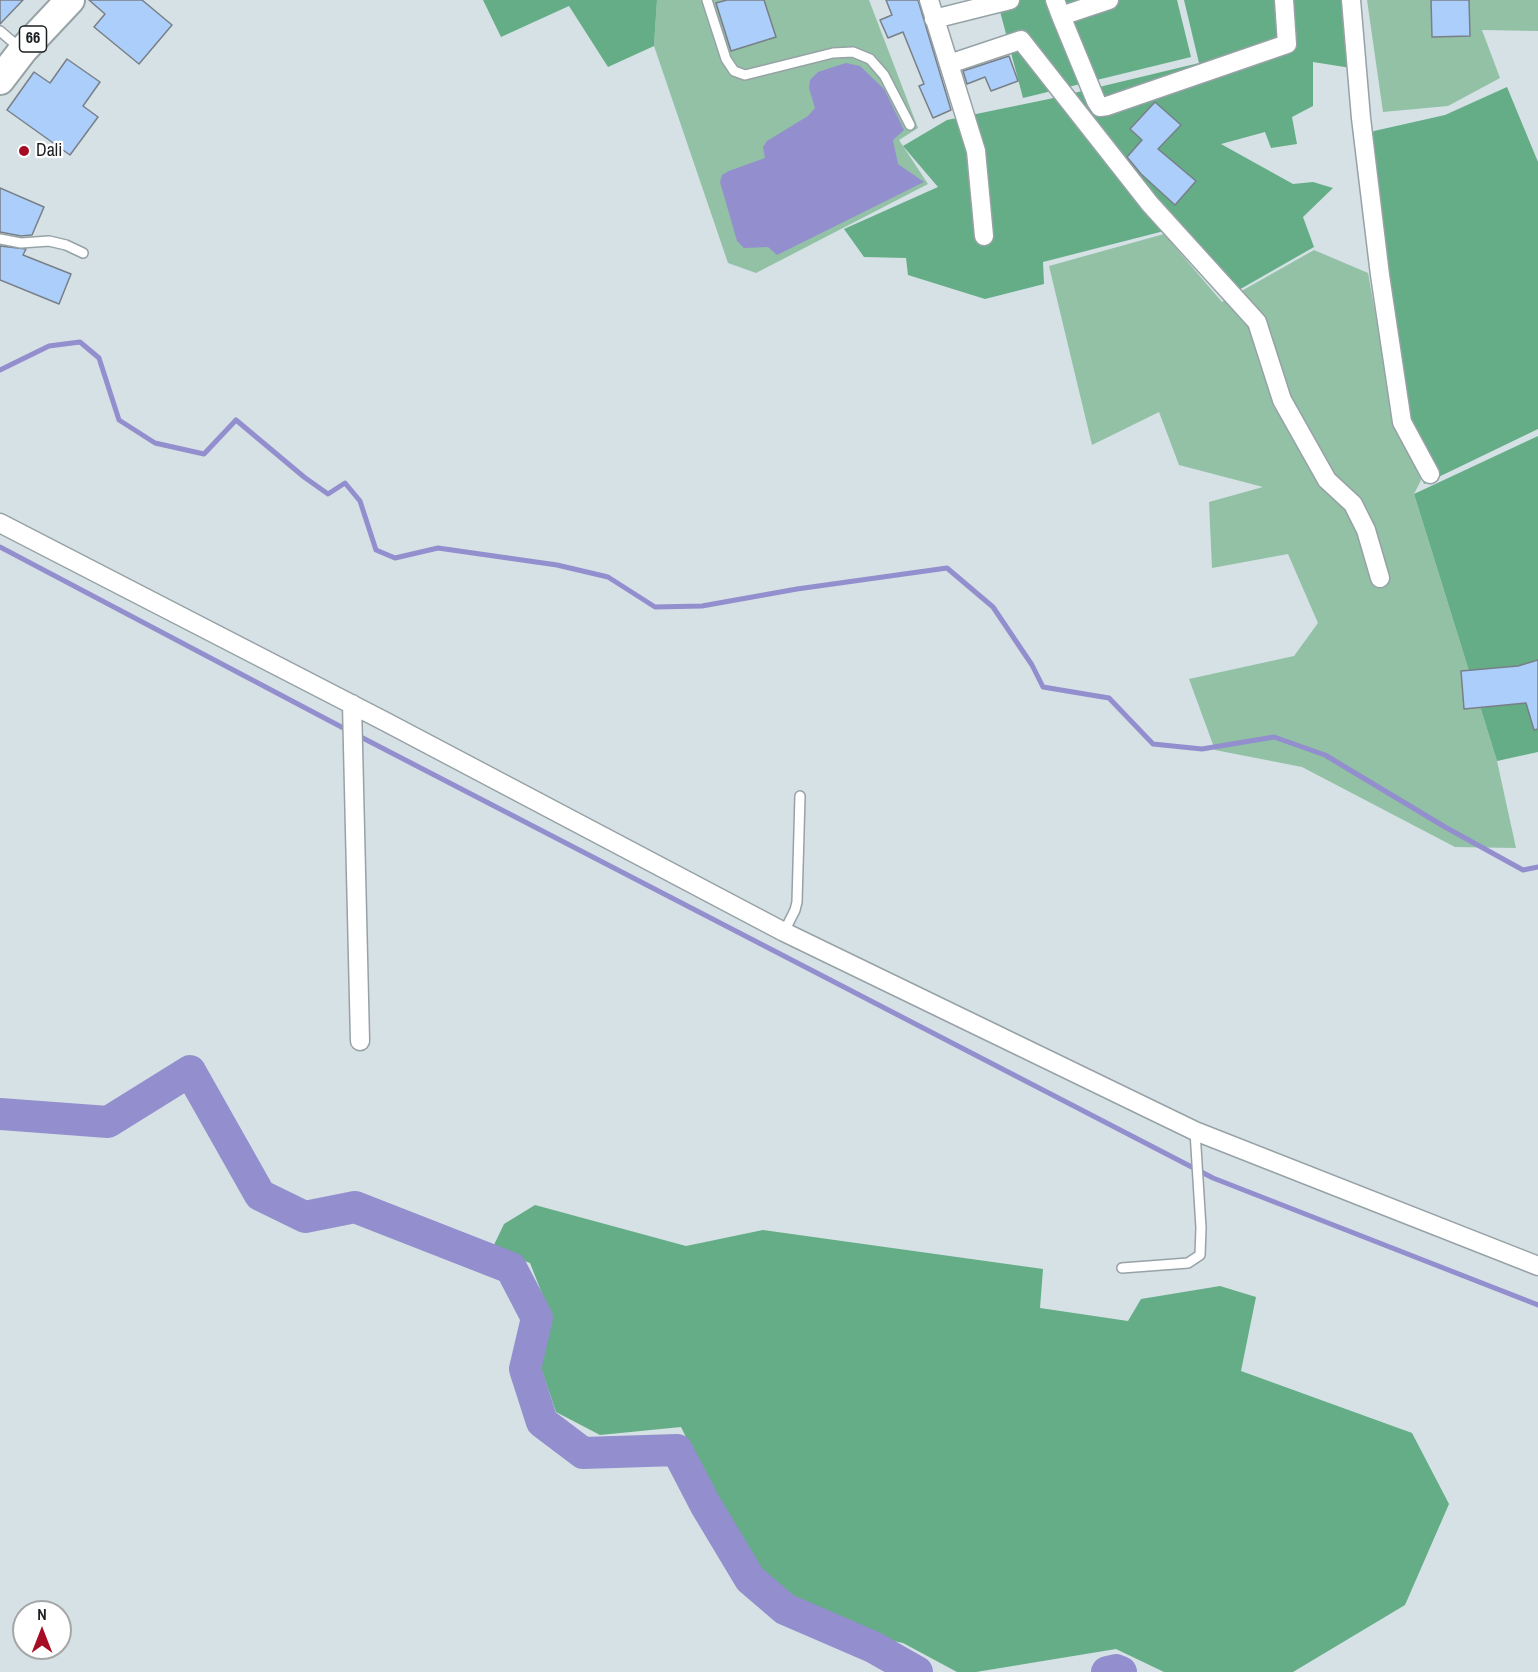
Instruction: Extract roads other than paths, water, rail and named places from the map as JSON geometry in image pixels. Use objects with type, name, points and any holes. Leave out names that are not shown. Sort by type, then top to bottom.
[{"type":"main road","name":"66","points":[[0,80],[23,50],[70,0]]},
{"type":"street","points":[[929,0],[975,151],[984,236]]},
{"type":"street","points":[[934,19],[1011,0]]},
{"type":"street","points":[[1109,0],[1058,8],[1100,107],[1287,44],[1284,0]]},
{"type":"street","points":[[1351,0],[1360,108],[1380,275],[1402,422],[1430,474]]},
{"type":"street","points":[[949,64],[1021,40],[1150,204],[1257,322],[1281,400],[1327,480],[1353,504],[1366,530],[1380,578]]},
{"type":"street","points":[[0,523],[352,704],[784,932],[1195,1137],[1538,1266]]},
{"type":"street","points":[[352,704],[360,1041]]},
{"type":"lane","points":[[707,0],[726,59],[734,71],[745,75],[834,53],[853,52],[870,59],[884,75],[910,125]]},
{"type":"lane","points":[[0,31],[23,50]]},
{"type":"lane","points":[[0,238],[21,243],[48,241],[66,245],[83,253]]},
{"type":"lane","points":[[784,932],[797,902],[800,796]]},
{"type":"lane","points":[[1122,1268],[1188,1263],[1200,1255],[1201,1228],[1195,1137]]},
{"type":"waterway","points":[[0,370],[49,346],[80,342],[99,358],[119,420],[155,443],[204,454],[236,420],[328,494],[345,483],[360,501],[376,550],[395,558],[438,548],[557,565],[608,577],[655,607],[702,606],[797,589],[947,568],[993,607],[1032,665],[1043,687],[1109,698],[1153,744],[1202,749],[1274,737],[1325,755],[1445,827],[1523,870],[1538,867]]},
{"type":"waterway","points":[[0,547],[349,731]]},
{"type":"waterway","points":[[357,735],[1213,1178],[1538,1305]]},
{"type":"waterway","points":[[0,1114],[108,1122],[190,1071],[260,1195],[305,1217],[355,1207],[511,1268],[537,1318],[525,1369],[542,1422],[583,1453],[677,1450],[705,1504],[750,1579],[785,1609],[873,1647],[917,1672]]},
{"type":"waterway","points":[[1107,1672],[1116,1670],[1121,1672]]},
{"type":"place","name":"Dali","points":[[24,151]]}]
